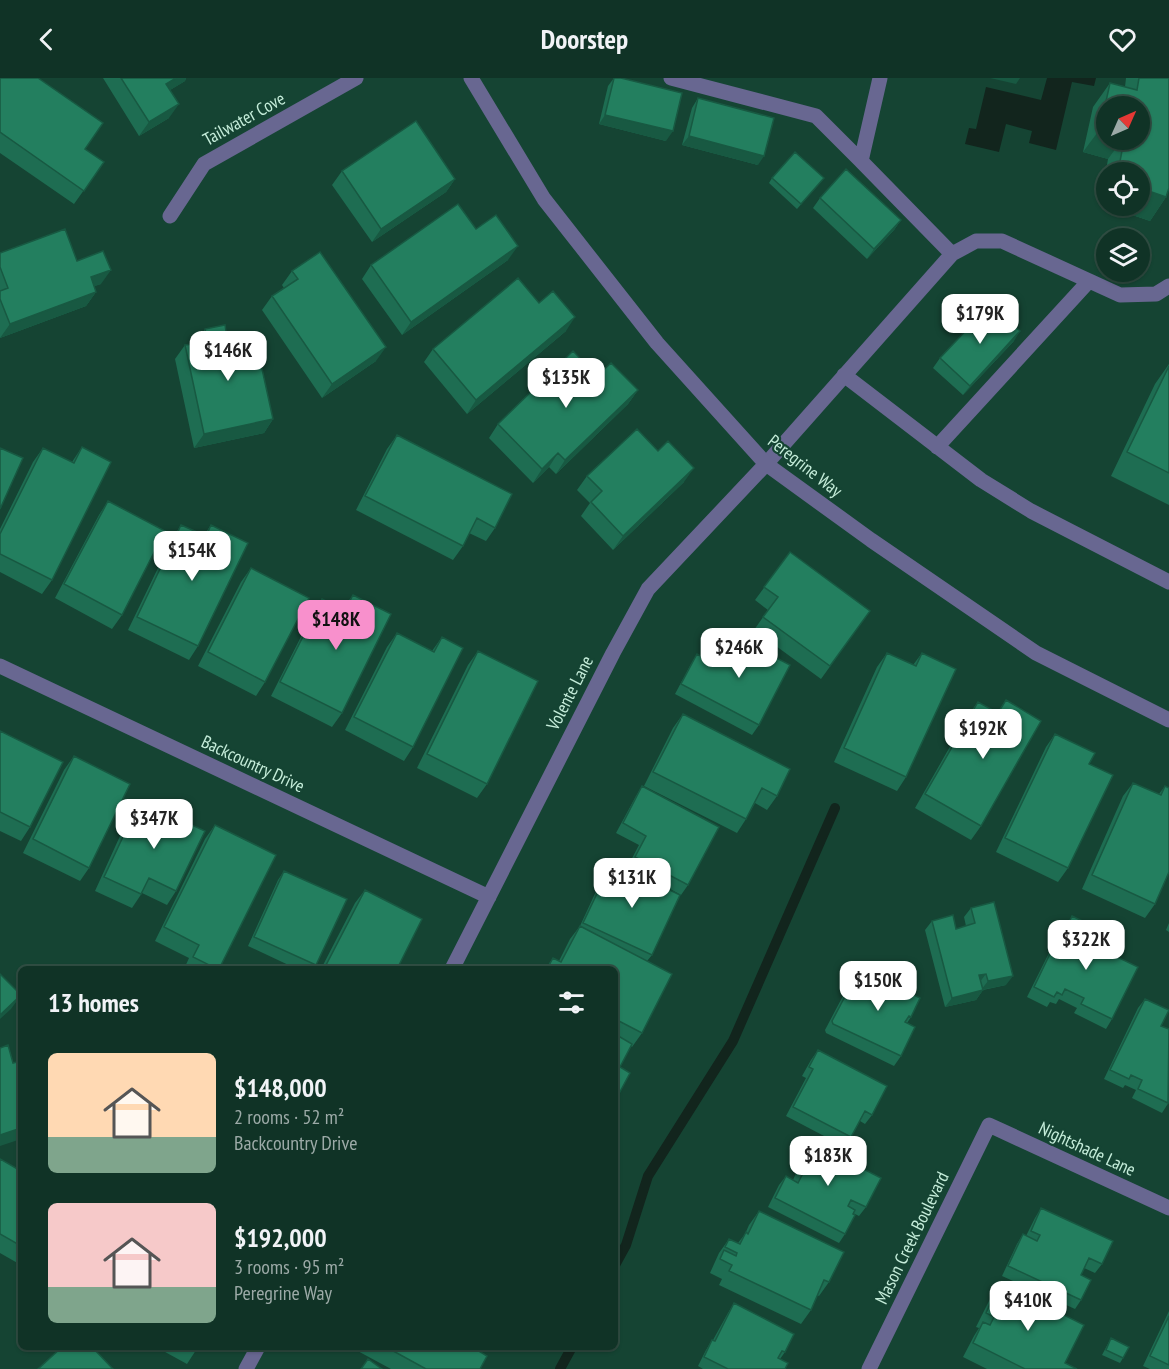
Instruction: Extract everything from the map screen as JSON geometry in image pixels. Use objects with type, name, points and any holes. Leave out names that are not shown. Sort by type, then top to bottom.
[{"type":"street","name":"Tailwater Cove","points":[[170,216],[204,164],[357,78]]},
{"type":"street","name":"Peregrine Way","points":[[471,78],[544,199],[657,343],[766,464],[871,540],[1036,652],[1169,720]]},
{"type":"street","points":[[671,78],[816,116],[952,254],[976,241],[1002,241],[1120,295],[1156,294],[1169,286]]},
{"type":"street","points":[[861,161],[880,78]]},
{"type":"street","name":"Volente Lane","points":[[454,966],[613,653],[648,590],[766,464],[952,254]]},
{"type":"street","points":[[937,447],[1089,281]]},
{"type":"street","points":[[844,375],[981,480],[1031,511],[1169,582]]},
{"type":"street","name":"Backcountry Drive","points":[[0,666],[489,897]]},
{"type":"street","name":"Nightshade Lane","points":[[989,1125],[1169,1208]]},
{"type":"street","name":"Mason Creek Boulevard","points":[[869,1369],[989,1125]]},
{"type":"street","points":[[246,1369],[256,1350]]},
{"type":"shaded area","points":[[1047,78],[1096,78],[1094,86],[1072,82],[1056,150],[1029,143],[1032,131],[1006,124],[999,152],[965,144],[969,128],[976,129],[986,87],[1041,100]]},
{"type":"building","points":[[0,78],[38,78],[103,123],[85,149],[104,162],[84,191],[0,132]]},
{"type":"building","points":[[121,78],[176,78],[166,84],[179,104],[149,122]]},
{"type":"building","points":[[614,78],[682,93],[673,131],[605,115]]},
{"type":"building","points":[[1139,78],[1169,78],[1169,188],[1166,197],[1150,191],[1150,162],[1120,162],[1122,150],[1150,150],[1150,96],[1107,96],[1110,83],[1137,90]]},
{"type":"building","points":[[698,98],[774,118],[764,156],[689,136]]},
{"type":"building","points":[[416,121],[455,179],[381,229],[342,171]]},
{"type":"building","points":[[795,152],[824,178],[801,204],[772,178]]},
{"type":"building","points":[[846,169],[901,220],[874,249],[820,198]]},
{"type":"building","points":[[458,204],[476,229],[496,215],[518,246],[411,322],[371,265]]},
{"type":"building","points":[[65,229],[77,261],[103,251],[111,270],[91,277],[96,292],[10,324],[0,299],[0,291],[8,288],[0,267],[0,253]]},
{"type":"building","points":[[320,252],[386,347],[332,384],[272,296],[298,279],[292,271]]},
{"type":"building","points":[[518,278],[539,303],[553,291],[575,317],[476,400],[433,349]]},
{"type":"building","points":[[991,304],[1020,331],[970,386],[940,358]]},
{"type":"building","points":[[225,325],[228,344],[255,337],[273,419],[204,434],[185,345],[208,342],[205,329]]},
{"type":"building","points":[[573,351],[597,376],[611,363],[638,390],[565,460],[558,453],[542,469],[498,424]]},
{"type":"building","points":[[1169,366],[1169,473],[1127,452]]},
{"type":"building","points":[[637,429],[658,451],[668,441],[694,468],[623,536],[591,502],[602,491],[587,476]]},
{"type":"building","points":[[397,435],[512,494],[495,528],[477,518],[463,546],[365,496]]},
{"type":"building","points":[[82,447],[111,462],[52,580],[0,554],[0,534],[43,448],[74,463]]},
{"type":"building","points":[[0,448],[23,458],[0,509]]},
{"type":"building","points":[[108,501],[165,531],[122,615],[64,584]]},
{"type":"building","points":[[181,525],[206,536],[211,525],[248,543],[198,646],[137,617]]},
{"type":"building","points":[[790,552],[870,611],[830,666],[763,617],[778,597],[764,587]]},
{"type":"building","points":[[251,568],[309,598],[265,682],[208,652]]},
{"type":"building","points":[[353,595],[391,614],[342,713],[280,682],[322,599],[345,610]]},
{"type":"building","points":[[397,633],[434,652],[442,637],[463,648],[413,747],[354,717]]},
{"type":"building","points":[[731,634],[790,665],[759,725],[681,684],[697,654],[715,664]]},
{"type":"building","points":[[478,651],[538,681],[487,784],[427,754]]},
{"type":"building","points":[[887,653],[916,666],[922,653],[956,669],[906,777],[844,748]]},
{"type":"building","points":[[1006,700],[1041,721],[981,826],[925,794],[978,702],[998,713]]},
{"type":"building","points":[[683,714],[790,769],[777,796],[762,788],[746,819],[653,772]]},
{"type":"building","points":[[0,731],[63,762],[30,827],[0,812]]},
{"type":"building","points":[[1055,734],[1095,753],[1089,764],[1113,775],[1068,868],[1005,838]]},
{"type":"building","points":[[74,756],[130,784],[89,868],[33,839]]},
{"type":"building","points":[[1133,783],[1161,795],[1165,786],[1169,788],[1169,872],[1155,904],[1092,875]]},
{"type":"building","points":[[642,786],[719,827],[688,885],[635,857],[646,836],[623,823]]},
{"type":"building","points":[[140,801],[205,831],[176,891],[149,878],[141,894],[104,877]]},
{"type":"building","points":[[215,825],[276,855],[220,966],[211,966],[193,957],[199,945],[164,927]]},
{"type":"building","points":[[612,862],[680,895],[652,955],[583,923]]},
{"type":"building","points":[[284,871],[347,899],[316,965],[254,937]]},
{"type":"building","points":[[365,890],[422,919],[398,966],[326,966]]},
{"type":"building","points":[[994,902],[1013,976],[988,981],[986,974],[979,975],[983,990],[952,998],[932,921],[953,915],[956,929],[975,923],[971,908]]},
{"type":"building","points":[[1072,916],[1095,927],[1088,943],[1138,967],[1112,1019],[1081,1004],[1084,998],[1065,989],[1062,995],[1057,992],[1054,997],[1034,987],[1060,933],[1063,935]]},
{"type":"building","points":[[580,926],[672,974],[642,1033],[618,1021],[618,966],[549,966],[553,958],[561,962]]},
{"type":"building","points":[[860,968],[920,998],[911,1017],[909,1016],[905,1022],[915,1027],[901,1056],[833,1024],[832,1021]]},
{"type":"building","points":[[0,974],[18,992],[18,998],[0,1015]]},
{"type":"building","points":[[1145,999],[1169,1010],[1161,1026],[1169,1029],[1168,1103],[1138,1089],[1142,1080],[1131,1075],[1129,1079],[1110,1070]]},
{"type":"building","points":[[618,1036],[632,1044],[620,1067],[630,1073],[618,1095]]},
{"type":"building","points":[[8,1045],[13,1063],[18,1062],[18,1129],[0,1135],[0,1048]]},
{"type":"building","points":[[818,1050],[887,1086],[872,1115],[865,1111],[851,1137],[793,1107],[813,1069],[809,1067]]},
{"type":"building","points":[[807,1140],[881,1178],[866,1207],[851,1200],[848,1206],[855,1210],[853,1214],[855,1215],[845,1234],[775,1198],[786,1176],[798,1183],[802,1175],[798,1173],[804,1162],[797,1158]]},
{"type":"building","points":[[0,1159],[18,1169],[18,1244],[0,1234]]},
{"type":"building","points":[[1041,1208],[1113,1241],[1102,1264],[1089,1258],[1081,1275],[1091,1280],[1081,1300],[1008,1266],[1023,1234],[1037,1241],[1040,1235],[1031,1231]]},
{"type":"building","points":[[759,1211],[844,1252],[829,1282],[824,1280],[811,1310],[729,1271],[732,1265],[720,1259],[724,1250],[736,1256],[737,1253],[725,1247],[729,1239],[740,1244],[746,1232],[748,1234]]},
{"type":"building","points":[[1000,1283],[1084,1325],[1065,1363],[1077,1369],[1025,1369],[973,1343],[983,1322],[990,1325],[994,1317],[986,1313]]},
{"type":"building","points":[[734,1303],[794,1334],[785,1352],[782,1351],[778,1358],[788,1363],[785,1369],[728,1369],[704,1357],[712,1340],[715,1341]]},
{"type":"building","points":[[1169,1316],[1169,1365],[1150,1356]]},
{"type":"building","points":[[1111,1338],[1129,1347],[1123,1358],[1106,1350]]},
{"type":"building","points":[[59,1350],[95,1350],[113,1369],[38,1369]]},
{"type":"building","points":[[391,1350],[477,1350],[487,1356],[480,1369],[426,1369]]},
{"type":"building","points":[[368,1359],[382,1369],[361,1369]]},
{"type":"waterway","points":[[618,1260],[626,1245],[648,1176],[733,1041],[835,808]]},
{"type":"waterway","points":[[560,1369],[570,1350]]}]
